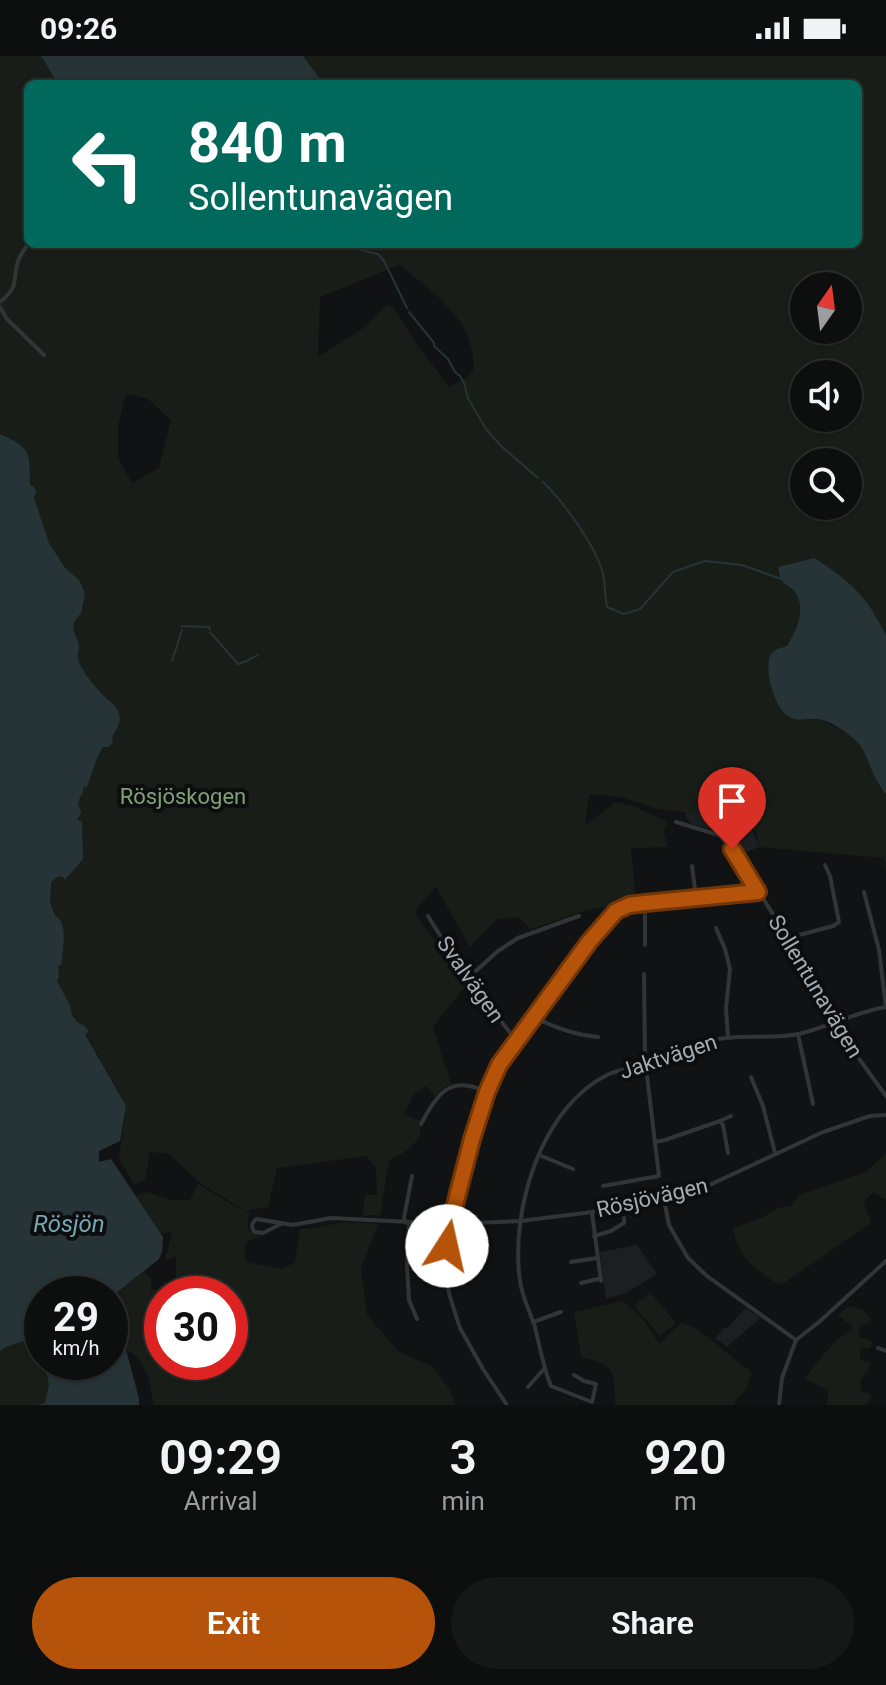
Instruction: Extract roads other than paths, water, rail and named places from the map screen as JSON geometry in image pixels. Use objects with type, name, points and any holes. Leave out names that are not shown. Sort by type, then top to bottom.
[{"type":"street","points":[[26,248],[18,261],[16,283],[0,304],[7,319],[44,355]]},
{"type":"street","name":"Sollentunavägen","points":[[676,822],[719,835],[732,849],[788,938],[834,1022],[886,1096]]},
{"type":"street","points":[[788,938],[839,922],[825,865]]},
{"type":"street","points":[[692,866],[696,897]]},
{"type":"street","points":[[507,1405],[460,1328],[444,1268],[462,1174],[487,1092],[499,1065],[589,942],[616,911],[629,905],[758,892]]},
{"type":"street","points":[[864,892],[879,950],[886,949]]},
{"type":"street","points":[[645,903],[645,945]]},
{"type":"street","name":"Svalvägen","points":[[428,916],[468,978],[516,1040]]},
{"type":"street","points":[[468,978],[518,938],[579,916]]},
{"type":"street","points":[[716,928],[730,969],[726,1008],[728,1037]]},
{"type":"street","name":"Jaktvägen","points":[[544,1369],[520,1283],[518,1249],[527,1190],[539,1155],[556,1122],[590,1086],[611,1074],[715,1040],[798,1034],[886,1007],[879,950]]},
{"type":"street","points":[[603,1186],[659,1176],[646,1064],[644,974]]},
{"type":"street","points":[[534,1017],[556,1029],[598,1037]]},
{"type":"street","points":[[798,1034],[813,1104]]},
{"type":"street","points":[[751,1077],[763,1106],[775,1153]]},
{"type":"street","points":[[421,1124],[444,1090],[459,1084],[473,1085],[487,1092]]},
{"type":"street","name":"Rösjövägen","points":[[281,1224],[263,1233],[255,1232],[252,1228],[256,1219],[293,1225],[331,1218],[450,1224],[521,1221],[592,1212],[701,1189],[840,1125],[870,1116],[886,1115]]},
{"type":"street","points":[[655,1142],[731,1116]]},
{"type":"street","points":[[720,1121],[728,1153]]},
{"type":"street","points":[[539,1155],[573,1169]]},
{"type":"street","points":[[412,1176],[404,1218],[407,1223],[409,1300],[417,1319]]},
{"type":"street","points":[[664,1199],[669,1225],[688,1258],[707,1276],[796,1340]]},
{"type":"street","points":[[581,1283],[600,1280],[592,1212]]},
{"type":"street","points":[[594,1236],[611,1231],[624,1223],[624,1218]]},
{"type":"street","points":[[571,1262],[597,1258]]},
{"type":"street","points":[[779,1405],[782,1378],[796,1340],[886,1261]]},
{"type":"street","points":[[533,1322],[561,1312]]},
{"type":"street","points":[[878,1348],[886,1351]]},
{"type":"street","points":[[528,1387],[544,1369],[551,1386],[592,1402],[596,1384],[574,1375]]},
{"type":"water","points":[[38,56],[303,56],[321,80],[56,80],[42,57]]},
{"type":"water","name":"Rösjön","points":[[0,434],[18,443],[27,453],[30,485],[36,492],[34,498],[49,543],[65,568],[79,580],[85,594],[81,613],[73,626],[79,647],[79,663],[120,717],[113,742],[109,747],[103,747],[87,787],[84,786],[80,796],[78,806],[81,813],[77,819],[82,821],[83,859],[65,880],[62,876],[51,882],[50,898],[64,934],[57,981],[72,1015],[89,1032],[85,1034],[126,1106],[120,1141],[99,1151],[99,1162],[111,1159],[163,1237],[159,1259],[128,1284],[128,1276],[24,1276],[24,1342],[0,1351]]},
{"type":"water","points":[[814,558],[856,590],[886,635],[886,794],[856,741],[828,722],[788,716],[779,705],[772,687],[768,668],[771,654],[787,646],[800,613],[794,590],[782,581],[778,567]]},
{"type":"water","name":"Rösjön","points":[[128,1357],[139,1405],[37,1405],[45,1403],[48,1380],[128,1380]]},
{"type":"waterway","points":[[361,250],[378,254],[384,261],[407,308]]},
{"type":"waterway","points":[[409,312],[460,376],[468,398],[486,429],[538,478]]},
{"type":"waterway","points":[[543,482],[569,513],[594,551],[603,574],[607,607],[624,614],[640,609],[673,572],[705,561],[742,565],[781,579]]},
{"type":"waterway","points":[[181,626],[210,629]]},
{"type":"waterway","points":[[172,661],[182,630]]},
{"type":"waterway","points":[[210,632],[238,664],[249,660]]},
{"type":"waterway","points":[[250,659],[258,655]]},
{"type":"park label","name":"Rösjöskogen","points":[[183,796]]}]
